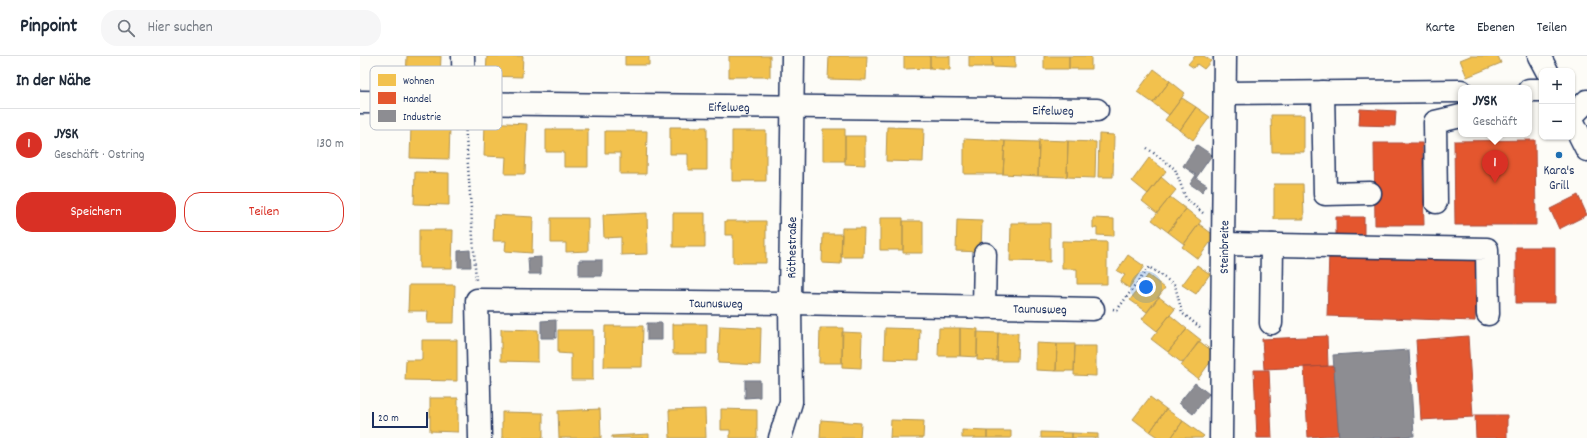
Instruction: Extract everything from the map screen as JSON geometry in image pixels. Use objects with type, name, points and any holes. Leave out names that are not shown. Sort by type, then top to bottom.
[{"type":"street","points":[[463,56],[463,66]]},
{"type":"street","name":"Röthestraße","points":[[780,438],[790,402],[793,56]]},
{"type":"street","name":"Steinbreite","points":[[1221,438],[1225,56]]},
{"type":"street","points":[[1539,56],[1545,68]]},
{"type":"street","points":[[1225,93],[1458,91]]},
{"type":"street","points":[[1323,92],[1324,194],[1370,193]]},
{"type":"street","points":[[1575,113],[1587,101]]},
{"type":"street","name":"Eifelweg","points":[[360,102],[370,102]]},
{"type":"street","name":"Eifelweg","points":[[502,103],[1097,110]]},
{"type":"street","points":[[1436,202],[1435,122],[1458,117]]},
{"type":"street","points":[[1575,126],[1587,150]]},
{"type":"street","points":[[1224,237],[1272,246],[1487,249],[1488,314]]},
{"type":"street","points":[[1271,323],[1272,246]]},
{"type":"street","points":[[989,307],[990,258]]},
{"type":"street","points":[[477,300],[480,438]]},
{"type":"street","name":"Taunusweg","points":[[477,300],[790,302],[1093,309]]},
{"type":"path","points":[[466,130],[477,300]]},
{"type":"path","points":[[1147,148],[1175,169],[1186,199],[1224,237]]},
{"type":"path","points":[[1093,309],[1116,310],[1149,267],[1175,285],[1182,314],[1222,344]]},
{"type":"building: Wohnen","points":[[407,56],[441,56],[441,66],[407,66]]},
{"type":"building: Wohnen","points":[[487,56],[523,56],[522,77],[502,76],[502,66],[486,66]]},
{"type":"building: Wohnen","points":[[625,56],[649,56],[649,65],[625,65]]},
{"type":"building: Wohnen","points":[[729,56],[770,56],[770,77],[729,77]]},
{"type":"building: Wohnen","points":[[829,56],[867,56],[866,80],[828,79]]},
{"type":"building: Wohnen","points":[[904,56],[930,56],[930,68],[904,69]]},
{"type":"building: Wohnen","points":[[930,56],[950,56],[950,70],[930,68]]},
{"type":"building: Wohnen","points":[[969,56],[992,56],[992,67],[969,67]]},
{"type":"building: Wohnen","points":[[992,56],[1015,56],[1015,68],[992,67]]},
{"type":"building: Wohnen","points":[[1044,56],[1069,56],[1069,69],[1044,69]]},
{"type":"building: Wohnen","points":[[1069,56],[1091,56],[1091,69],[1069,69]]},
{"type":"building: Wohnen","points":[[1195,56],[1204,56],[1211,61],[1204,69],[1197,64],[1194,68],[1188,64]]},
{"type":"building: Wohnen","points":[[1470,56],[1498,56],[1501,63],[1467,77],[1460,60]]},
{"type":"building: Wohnen","points":[[1154,69],[1170,81],[1153,103],[1137,92]]},
{"type":"building: Wohnen","points":[[1170,81],[1185,93],[1169,115],[1153,103]]},
{"type":"building: Wohnen","points":[[1182,98],[1196,107],[1180,130],[1165,120]]},
{"type":"building: Wohnen","points":[[1196,107],[1210,117],[1193,140],[1180,130]]},
{"type":"building: Wohnen","points":[[1271,115],[1304,115],[1304,152],[1272,152]]},
{"type":"building: Wohnen","points":[[502,123],[527,124],[525,174],[505,174],[506,157],[484,156],[485,130],[502,130]]},
{"type":"building: Wohnen","points":[[670,127],[707,127],[707,170],[688,170],[688,154],[670,154]]},
{"type":"building: Wohnen","points":[[887,127],[924,128],[923,162],[886,161]]},
{"type":"building: Wohnen","points":[[546,129],[588,129],[588,167],[564,167],[564,152],[546,152]]},
{"type":"building: Wohnen","points":[[823,129],[845,129],[845,161],[823,161]]},
{"type":"building: Wohnen","points":[[411,130],[450,130],[449,159],[410,158]]},
{"type":"building: Wohnen","points":[[605,131],[647,131],[646,174],[620,174],[620,153],[605,153]]},
{"type":"building: Wohnen","points":[[732,131],[766,131],[766,181],[732,181]]},
{"type":"building: Wohnen","points":[[1099,134],[1114,135],[1113,177],[1098,177]]},
{"type":"building: Wohnen","points":[[845,136],[865,136],[865,165],[845,164]]},
{"type":"building: Wohnen","points":[[964,139],[1005,141],[1003,174],[964,174]]},
{"type":"building: Wohnen","points":[[1039,140],[1068,141],[1067,177],[1038,176]]},
{"type":"building: Wohnen","points":[[1005,141],[1039,142],[1038,176],[1003,174]]},
{"type":"building: Wohnen","points":[[1068,141],[1096,142],[1095,178],[1067,177]]},
{"type":"building: Wohnen","points":[[1149,158],[1166,171],[1148,194],[1132,181]]},
{"type":"building: Wohnen","points":[[415,172],[449,173],[449,205],[414,204]]},
{"type":"building: Wohnen","points":[[1161,177],[1176,190],[1157,213],[1142,201]]},
{"type":"building: Wohnen","points":[[1274,184],[1303,184],[1304,219],[1274,219]]},
{"type":"building: Wohnen","points":[[1170,197],[1186,209],[1168,232],[1152,220]]},
{"type":"building: Wohnen","points":[[1186,209],[1201,221],[1184,244],[1168,232]]},
{"type":"building: Wohnen","points":[[647,213],[648,254],[621,255],[621,237],[604,238],[603,215]]},
{"type":"building: Wohnen","points":[[673,213],[705,213],[705,247],[673,247]]},
{"type":"building: Wohnen","points":[[494,215],[533,217],[532,253],[505,251],[506,241],[493,241]]},
{"type":"building: Wohnen","points":[[551,218],[588,218],[588,251],[566,252],[566,243],[551,243]]},
{"type":"building: Wohnen","points":[[880,218],[903,218],[903,250],[880,250]]},
{"type":"building: Wohnen","points":[[1093,218],[1114,219],[1114,236],[1097,235],[1097,228],[1093,228]]},
{"type":"building: Wohnen","points":[[957,220],[982,221],[981,252],[956,251]]},
{"type":"building: Wohnen","points":[[725,221],[766,221],[766,263],[733,263],[733,235],[725,235]]},
{"type":"building: Wohnen","points":[[903,221],[923,221],[923,253],[903,253]]},
{"type":"building: Wohnen","points":[[1011,223],[1050,223],[1050,262],[1010,261]]},
{"type":"building: Wohnen","points":[[1199,224],[1215,236],[1198,259],[1182,247]]},
{"type":"building: Wohnen","points":[[842,228],[864,228],[863,257],[841,257]]},
{"type":"building: Wohnen","points":[[419,230],[453,230],[452,268],[419,268]]},
{"type":"building: Wohnen","points":[[823,234],[842,234],[841,264],[822,263]]},
{"type":"building: Wohnen","points":[[1062,241],[1107,242],[1107,284],[1077,284],[1077,269],[1062,269]]},
{"type":"building: Wohnen","points":[[1128,255],[1144,266],[1129,288],[1120,282],[1125,275],[1117,271]]},
{"type":"building: Wohnen","points":[[1197,265],[1210,274],[1196,294],[1182,285]]},
{"type":"building: Wohnen","points":[[1148,275],[1165,288],[1147,312],[1130,300]]},
{"type":"building: Wohnen","points":[[409,285],[455,285],[454,323],[427,323],[428,311],[408,311]]},
{"type":"building: Wohnen","points":[[1159,297],[1175,309],[1157,331],[1142,319]]},
{"type":"building: Wohnen","points":[[1170,315],[1187,329],[1168,352],[1151,339]]},
{"type":"building: Wohnen","points":[[673,324],[707,324],[707,354],[673,354]]},
{"type":"building: Wohnen","points":[[605,326],[643,326],[642,367],[604,367]]},
{"type":"building: Wohnen","points":[[720,326],[761,328],[760,365],[718,363]]},
{"type":"building: Wohnen","points":[[820,328],[843,328],[842,363],[819,363]]},
{"type":"building: Wohnen","points":[[885,328],[920,329],[919,360],[884,359]]},
{"type":"building: Wohnen","points":[[939,328],[960,328],[960,356],[938,356]]},
{"type":"building: Wohnen","points":[[960,328],[978,329],[977,357],[960,356]]},
{"type":"building: Wohnen","points":[[501,329],[538,330],[538,362],[501,361]]},
{"type":"building: Wohnen","points":[[1187,329],[1201,340],[1182,363],[1168,352]]},
{"type":"building: Wohnen","points":[[558,330],[593,330],[593,380],[571,380],[571,354],[558,353]]},
{"type":"building: Wohnen","points":[[842,332],[862,333],[861,368],[842,367]]},
{"type":"building: Wohnen","points":[[977,332],[998,333],[997,361],[977,360]]},
{"type":"building: Wohnen","points":[[998,333],[1018,333],[1017,361],[997,361]]},
{"type":"building: Wohnen","points":[[422,340],[457,340],[457,381],[405,380],[406,360],[422,360]]},
{"type":"building: Wohnen","points":[[1199,341],[1216,354],[1198,379],[1181,366]]},
{"type":"building: Wohnen","points":[[1036,343],[1057,344],[1056,371],[1036,370]]},
{"type":"building: Wohnen","points":[[1057,344],[1075,344],[1074,371],[1056,371]]},
{"type":"building: Wohnen","points":[[1075,346],[1096,346],[1096,376],[1074,375]]},
{"type":"building: Wohnen","points":[[1150,397],[1166,409],[1150,432],[1133,419]]},
{"type":"building: Wohnen","points":[[430,398],[458,398],[458,432],[430,431]]},
{"type":"building: Wohnen","points":[[600,409],[601,438],[559,438],[558,411]]},
{"type":"building: Wohnen","points":[[705,409],[706,438],[670,438],[669,410]]},
{"type":"building: Wohnen","points":[[721,409],[757,410],[757,438],[730,438],[730,430],[721,430]]},
{"type":"building: Wohnen","points":[[1166,409],[1183,421],[1171,438],[1159,438],[1150,432]]},
{"type":"building: Wohnen","points":[[502,412],[543,413],[543,438],[502,438]]},
{"type":"building: Wohnen","points":[[821,420],[861,423],[860,438],[820,438]]},
{"type":"building: Wohnen","points":[[891,420],[924,421],[923,438],[890,438]]},
{"type":"building: Wohnen","points":[[1183,421],[1204,436],[1202,438],[1171,438]]},
{"type":"building: Wohnen","points":[[962,430],[987,431],[987,438],[962,438]]},
{"type":"building: Wohnen","points":[[987,431],[1011,431],[1011,438],[987,438]]},
{"type":"building: Wohnen","points":[[1041,432],[1072,433],[1072,438],[1041,438]]},
{"type":"building: Wohnen","points":[[1072,433],[1098,434],[1098,438],[1072,438]]},
{"type":"building: Wohnen","points":[[649,434],[649,438],[612,438],[612,436]]},
{"type":"building: Handel","points":[[1360,109],[1396,111],[1395,126],[1359,125]]},
{"type":"building: Handel","points":[[1535,140],[1536,225],[1455,225],[1454,141]]},
{"type":"building: Handel","points":[[1374,143],[1422,143],[1424,225],[1375,225]]},
{"type":"building: Handel","points":[[1578,195],[1587,215],[1559,229],[1550,209]]},
{"type":"building: Handel","points":[[1336,217],[1364,217],[1364,235],[1336,235]]},
{"type":"building: Handel","points":[[1516,247],[1555,247],[1555,303],[1516,303]]},
{"type":"building: Handel","points":[[1329,252],[1477,256],[1475,321],[1327,316]]},
{"type":"building: Handel","points":[[1327,336],[1328,366],[1264,369],[1262,339]]},
{"type":"building: Handel","points":[[1468,336],[1473,417],[1421,420],[1416,340]]},
{"type":"building: Handel","points":[[1334,366],[1339,435],[1308,437],[1304,367]]},
{"type":"building: Handel","points":[[1254,370],[1269,370],[1272,438],[1257,438]]},
{"type":"building: Handel","points":[[1475,415],[1507,415],[1507,438],[1476,438]]},
{"type":"building: Handel","points":[[1407,436],[1407,438],[1381,438]]},
{"type":"building: Industrie","points":[[1197,145],[1212,155],[1196,178],[1207,185],[1202,192],[1190,184],[1196,175],[1183,166]]},
{"type":"building: Industrie","points":[[470,250],[471,267],[458,267],[458,251]]},
{"type":"building: Industrie","points":[[541,257],[541,274],[529,274],[528,258]]},
{"type":"building: Industrie","points":[[579,260],[602,260],[602,276],[579,276]]},
{"type":"building: Industrie","points":[[556,320],[556,338],[541,338],[541,321]]},
{"type":"building: Industrie","points":[[647,323],[662,323],[662,340],[647,340]]},
{"type":"building: Industrie","points":[[1409,350],[1414,436],[1339,438],[1333,355]]},
{"type":"building: Industrie","points":[[745,380],[760,380],[760,397],[745,398]]},
{"type":"building: Industrie","points":[[1195,383],[1209,394],[1193,414],[1179,403]]},
{"type":"place","name":"Kara's Grill","points":[[1559,155]]},
{"type":"place","name":"JYSK","points":[[1495,183]]}]
